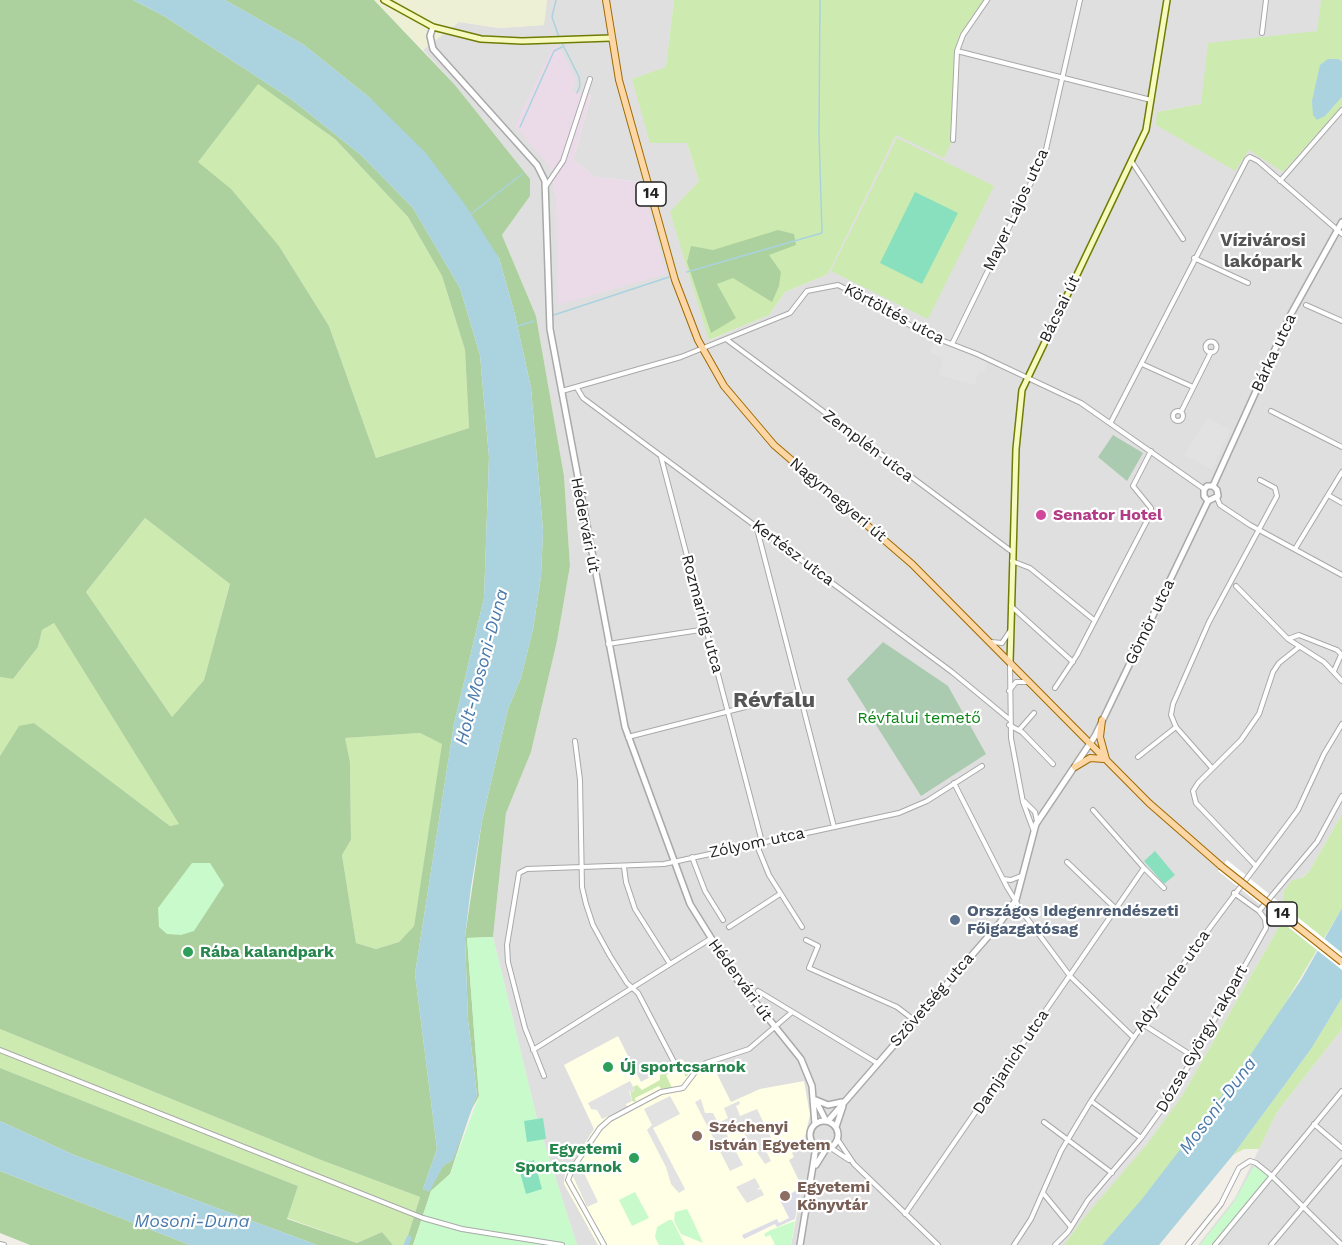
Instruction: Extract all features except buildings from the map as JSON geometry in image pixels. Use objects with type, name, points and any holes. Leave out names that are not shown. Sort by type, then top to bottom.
[{"type":"main road","points":[[384,0],[433,27],[481,39],[611,38]]},
{"type":"main road","name":"14","points":[[606,0],[611,38]]},
{"type":"main road","name":"Bácsai út","points":[[1010,662],[1011,551],[1017,431],[1022,390],[1146,130],[1167,0]]},
{"type":"main road","name":"Nagymegyeri út","points":[[611,38],[619,80],[675,280],[702,348],[730,394],[774,445],[891,545],[1149,803],[1221,866],[1342,962]]},
{"type":"main road","points":[[1075,767],[1093,758],[1108,761],[1100,736],[1102,720]]},
{"type":"street","points":[[953,140],[957,51],[963,35],[987,0]]},
{"type":"street","name":"Mayer Lajos utca","points":[[952,344],[1041,164],[1064,79],[1080,0]]},
{"type":"street","points":[[1262,33],[1266,0]]},
{"type":"street","name":"Hédervári út","points":[[433,27],[430,36],[433,49],[537,165],[546,186],[548,303],[561,391],[608,644],[628,737],[690,904],[710,939],[801,1059],[815,1098],[827,1121]]},
{"type":"street","points":[[957,51],[1151,100]]},
{"type":"street","points":[[546,186],[563,161],[590,79]]},
{"type":"street","points":[[1280,181],[1342,110]]},
{"type":"street","points":[[1111,422],[1240,170],[1250,158],[1340,232]]},
{"type":"street","points":[[1132,162],[1184,239]]},
{"type":"street","name":"Bárka utca","points":[[1213,486],[1291,315],[1340,232],[1342,222]]},
{"type":"street","points":[[1194,258],[1248,283]]},
{"type":"street","name":"Körtöltés utca","points":[[702,348],[790,314],[807,291],[832,285],[852,291],[923,333],[1076,400],[1111,422],[1204,489]]},
{"type":"street","points":[[1306,305],[1342,321]]},
{"type":"street","name":"Zemplén utca","points":[[726,339],[1011,551]]},
{"type":"street","points":[[561,391],[681,357],[702,348]]},
{"type":"street","points":[[1181,412],[1210,352]]},
{"type":"street","points":[[1142,364],[1193,387]]},
{"type":"street","name":"Kertész utca","points":[[577,388],[583,398],[952,672],[1009,718]]},
{"type":"street","points":[[1271,411],[1342,447]]},
{"type":"street","points":[[1055,688],[1072,662],[1151,513],[1151,508],[1133,486],[1151,451]]},
{"type":"street","name":"Rozmaring utca","points":[[661,456],[762,842]]},
{"type":"street","points":[[1295,549],[1342,472]]},
{"type":"street","points":[[1212,768],[1176,727],[1171,715],[1173,704],[1209,622],[1257,529],[1277,496],[1275,488],[1260,480]]},
{"type":"street","points":[[1213,486],[1218,492],[1216,498],[1208,501],[1203,496],[1204,489],[1213,486]]},
{"type":"street","points":[[1329,495],[1342,503]]},
{"type":"street","points":[[1216,498],[1230,513],[1342,575]]},
{"type":"street","name":"Gömör utca","points":[[1033,833],[1036,824],[1090,744],[1208,501]]},
{"type":"street","points":[[756,525],[834,827]]},
{"type":"street","points":[[1011,561],[1030,568],[1094,620]]},
{"type":"street","points":[[1236,586],[1288,639],[1334,671],[1342,681]]},
{"type":"street","points":[[1010,605],[1072,662]]},
{"type":"street","points":[[608,644],[707,629]]},
{"type":"street","points":[[988,640],[993,643],[1002,643],[1010,631]]},
{"type":"street","points":[[1288,639],[1299,635],[1337,650],[1342,655],[1334,671]]},
{"type":"street","points":[[1256,866],[1196,803],[1193,791],[1212,768],[1241,740],[1259,714],[1273,672],[1279,663],[1299,647]]},
{"type":"street","name":"Bácsai út","points":[[1010,662],[1009,725],[1022,797],[1033,833]]},
{"type":"street","points":[[1009,691],[1016,682],[1030,683]]},
{"type":"street","points":[[628,737],[800,693]]},
{"type":"street","points":[[1019,730],[1034,713]]},
{"type":"street","name":"Ady Endre utca","points":[[1014,1245],[1031,1219],[1068,1138],[1091,1101],[1234,893],[1298,810],[1324,754],[1342,724]]},
{"type":"street","points":[[1009,725],[1019,730],[1053,764]]},
{"type":"street","points":[[1138,757],[1176,727]]},
{"type":"street","points":[[574,741],[580,780],[582,887],[593,925],[627,983],[634,987],[675,1064]]},
{"type":"street","name":"Zólyom utca","points":[[533,1050],[518,1003],[507,945],[519,873],[527,869],[624,867],[673,861],[834,827],[912,808],[982,766]]},
{"type":"street","points":[[954,783],[1002,879],[1016,900],[1070,975],[1133,1037]]},
{"type":"street","points":[[1234,893],[1259,911],[1317,842],[1342,796]]},
{"type":"street","points":[[1022,797],[1034,810],[1036,824]]},
{"type":"street","points":[[1034,810],[1049,804]]},
{"type":"street","points":[[1093,810],[1164,888]]},
{"type":"street","points":[[1016,900],[1033,833]]},
{"type":"street","points":[[756,843],[780,894],[802,927]]},
{"type":"street","points":[[692,857],[705,891],[723,920]]},
{"type":"street","points":[[1067,862],[1116,909]]},
{"type":"street","points":[[624,867],[626,882],[635,909],[670,964]]},
{"type":"street","name":"Damjanich utca","points":[[905,1214],[1144,868]]},
{"type":"street","points":[[1002,879],[1011,880],[1022,876]]},
{"type":"street","points":[[729,927],[780,894]]},
{"type":"street","name":"Szövetség utca","points":[[827,1121],[999,924],[1016,900]]},
{"type":"street","name":"Dózsa György rakpart","points":[[1055,1245],[1071,1227],[1088,1200],[1141,1138],[1172,1095],[1266,928],[1265,919],[1259,911]]},
{"type":"street","points":[[544,1076],[533,1050],[710,939]]},
{"type":"street","points":[[806,940],[819,946],[809,968],[897,1007],[914,1020]]},
{"type":"street","points":[[758,991],[877,1063]]},
{"type":"street","name":"Hédervári út","points":[[774,1026],[791,1013]]},
{"type":"street","points":[[1144,1025],[1194,1057]]},
{"type":"street","points":[[604,1245],[568,1182],[571,1171],[588,1146],[610,1119],[661,1092],[680,1090],[704,1064],[749,1049],[774,1026]]},
{"type":"street","points":[[0,1050],[423,1218],[462,1229],[562,1245]]},
{"type":"street","points":[[1215,1245],[1342,1091]]},
{"type":"street","name":"Hédervári út","points":[[815,1098],[815,1124]]},
{"type":"street","points":[[815,1098],[828,1105],[845,1100]]},
{"type":"street","name":"Szövetség utca","points":[[836,1127],[845,1100]]},
{"type":"street","points":[[1091,1101],[1141,1138]]},
{"type":"street","points":[[800,1245],[816,1147],[810,1134],[815,1124],[827,1121],[836,1127],[838,1140],[854,1164],[938,1245]]},
{"type":"street","points":[[1044,1122],[1112,1173]]},
{"type":"street","points":[[1314,1124],[1342,1148]]},
{"type":"street","points":[[814,1168],[838,1140]]},
{"type":"street","points":[[816,1147],[828,1149],[854,1164]]},
{"type":"street","points":[[1271,1245],[1342,1161]]},
{"type":"street","points":[[1188,1245],[1221,1204],[1243,1164],[1255,1162],[1341,1245]]},
{"type":"street","points":[[1043,1192],[1071,1227]]},
{"type":"shaded area","points":[[374,0],[547,0],[544,25],[499,28],[459,22],[423,50]]},
{"type":"shaded area","points":[[547,0],[674,0],[666,68],[632,79],[665,143],[687,143],[699,181],[671,212],[710,340],[769,315],[785,292],[828,274],[896,135],[951,143],[955,50],[959,36],[985,0],[1321,0],[1318,31],[1266,38],[1201,104],[1157,112],[1200,150],[1234,170],[1249,149],[1283,172],[1342,106],[1342,814],[1309,872],[1284,891],[1279,927],[1182,1096],[1148,1143],[1082,1220],[1064,1245],[577,1245],[538,1123],[493,937],[506,813],[531,752],[557,641],[570,566],[564,476],[536,316],[502,235],[530,196],[530,180],[455,85],[423,50],[459,22],[499,28],[543,25]],"holes":[[[559,46],[572,91],[591,96],[573,160],[595,177],[641,182],[556,196],[550,166]]]},
{"type":"shaded area","points":[[559,46],[576,80],[572,91],[591,95],[573,160],[595,177],[641,182],[666,274],[558,305],[556,196],[550,167],[515,126],[552,48]]},
{"type":"shaded area","points":[[934,341],[987,362],[985,373],[978,371],[975,385],[939,375],[943,358],[930,352]]},
{"type":"shaded area","points":[[1208,418],[1231,430],[1212,469],[1184,455]]},
{"type":"shaded area","points":[[1234,986],[1239,988],[1180,1096],[1146,1144],[1080,1218],[1077,1215],[1172,1095]]},
{"type":"shaded area","points":[[1342,1029],[1342,1245],[1198,1245],[1235,1198],[1277,1112]]},
{"type":"shaded area","name":"Széchenyi István Egyetem","points":[[618,1036],[641,1082],[682,1059],[695,1073],[711,1062],[731,1102],[760,1089],[804,1081],[810,1115],[803,1145],[792,1153],[794,1157],[789,1160],[802,1187],[791,1245],[598,1245],[564,1184],[565,1174],[594,1129],[564,1065]]},
{"type":"shaded area","points":[[630,1081],[635,1090],[631,1092],[629,1090],[632,1101],[626,1104],[627,1107],[602,1119],[597,1110],[591,1109],[588,1103]]},
{"type":"shaded area","points":[[670,1096],[680,1114],[653,1128],[685,1189],[679,1193],[671,1184],[666,1167],[647,1130],[652,1125],[644,1109]]},
{"type":"shaded area","points":[[701,1099],[705,1113],[713,1113],[718,1123],[728,1118],[724,1108],[739,1101],[740,1104],[736,1106],[740,1116],[757,1109],[773,1142],[765,1147],[763,1145],[771,1161],[765,1164],[737,1123],[722,1130],[725,1131],[743,1165],[730,1171],[695,1102]]},
{"type":"shaded area","points":[[582,1169],[598,1202],[587,1207],[572,1174]]},
{"type":"shaded area","points":[[755,1178],[760,1187],[757,1190],[761,1189],[764,1195],[747,1203],[736,1187]]},
{"type":"shaded area","points":[[802,1187],[795,1219],[777,1227],[775,1224],[744,1239],[742,1235],[777,1219],[779,1223],[789,1218],[780,1200]]},
{"type":"green space","points":[[0,0],[133,0],[164,16],[291,99],[361,155],[413,208],[460,288],[480,355],[489,457],[484,598],[454,724],[415,974],[437,1149],[423,1189],[429,1191],[444,1165],[451,1161],[470,1110],[477,1095],[468,1020],[465,937],[482,821],[508,709],[521,678],[533,629],[541,576],[543,531],[531,388],[515,315],[499,258],[370,98],[304,45],[225,0],[374,0],[455,85],[530,179],[530,196],[502,235],[536,316],[564,476],[570,566],[557,641],[531,752],[506,813],[493,937],[467,938],[479,1096],[471,1110],[450,1174],[431,1191],[413,1245],[405,1245],[420,1197],[321,1160],[0,1029],[0,756],[19,726],[34,723],[170,826],[179,824],[54,623],[42,630],[38,647],[13,679],[0,677]],"holes":[[[258,84],[335,139],[408,217],[442,276],[465,350],[469,428],[376,458],[329,326],[279,246],[231,189],[198,162]],[[145,518],[230,584],[204,680],[172,717],[86,592]],[[420,733],[442,744],[414,926],[399,942],[376,949],[356,943],[342,855],[351,840],[350,762],[345,738]]]},
{"type":"green space","points":[[674,0],[985,0],[959,36],[955,50],[951,143],[944,158],[896,135],[828,274],[785,292],[769,315],[709,340],[670,212],[699,181],[687,143],[650,143],[632,79],[666,67]]},
{"type":"green space","points":[[1321,0],[1342,0],[1342,61],[1338,59],[1325,116],[1342,97],[1342,106],[1283,172],[1249,150],[1235,171],[1156,125],[1157,112],[1201,104],[1208,43],[1317,31]]},
{"type":"green space","points":[[258,83],[335,139],[408,217],[442,276],[465,350],[469,428],[376,458],[329,326],[279,246],[197,161]]},
{"type":"green space","points":[[897,138],[994,186],[928,319],[831,271]]},
{"type":"green space","points":[[915,192],[958,213],[922,284],[880,263]]},
{"type":"green space","points":[[778,230],[794,234],[796,245],[769,255],[781,272],[779,286],[772,302],[733,278],[717,284],[736,318],[711,333],[687,262],[691,246],[713,250]]},
{"type":"green space","points":[[1113,435],[1143,453],[1127,481],[1098,457]]},
{"type":"green space","points":[[145,518],[230,584],[204,680],[172,717],[86,592]]},
{"type":"green space","points":[[54,623],[180,824],[170,826],[34,723],[19,727],[0,756],[0,677],[13,679],[38,647],[42,630]]},
{"type":"green space","name":"Révfalui temető","points":[[883,642],[948,686],[986,754],[921,796],[847,679]]},
{"type":"green space","points":[[420,733],[443,744],[414,926],[399,942],[376,949],[356,943],[342,855],[351,840],[350,762],[344,738]]},
{"type":"green space","points":[[1342,814],[1342,908],[1277,1017],[1215,1107],[1142,1200],[1102,1245],[1064,1245],[1082,1220],[1148,1143],[1182,1096],[1279,927],[1284,891],[1292,880],[1302,878],[1309,872]]},
{"type":"green space","points":[[1155,851],[1175,875],[1164,884],[1144,861]]},
{"type":"green space","points":[[192,863],[210,863],[224,885],[194,931],[181,935],[167,934],[159,927],[158,908]]},
{"type":"green space","points":[[493,937],[538,1123],[577,1245],[413,1245],[431,1191],[450,1174],[479,1096],[467,938]]},
{"type":"green space","points":[[1342,998],[1342,1029],[1277,1112],[1259,1149],[1244,1149],[1233,1155],[1311,1049]]},
{"type":"green space","points":[[0,1029],[321,1160],[420,1197],[405,1245],[393,1245],[382,1232],[357,1243],[287,1218],[298,1186],[0,1068]]},
{"type":"green space","points":[[684,1064],[690,1072],[686,1077],[681,1068],[666,1075],[672,1088],[661,1089],[659,1086],[635,1098],[636,1102],[632,1101],[630,1089],[632,1092],[635,1090],[633,1087],[637,1085],[642,1090],[660,1080],[660,1075]]},
{"type":"green space","points":[[0,1068],[298,1186],[287,1219],[357,1243],[382,1232],[393,1245],[317,1245],[74,1155],[0,1121]]},
{"type":"green space","points":[[543,1118],[546,1139],[527,1142],[524,1121]]},
{"type":"green space","points":[[534,1160],[542,1189],[526,1194],[518,1165]]},
{"type":"green space","points":[[1254,1166],[1269,1176],[1212,1245],[1200,1245],[1234,1202]]},
{"type":"green space","points":[[0,1171],[190,1245],[30,1245],[0,1233]]},
{"type":"green space","points":[[635,1192],[649,1218],[632,1226],[619,1200]]},
{"type":"green space","points":[[687,1209],[703,1243],[681,1234],[674,1221],[675,1212]]},
{"type":"green space","points":[[672,1220],[685,1245],[659,1245],[655,1237],[657,1227]]},
{"type":"green space","points":[[795,1221],[791,1245],[773,1245],[775,1244],[770,1235],[766,1237],[764,1234],[771,1230]]},
{"type":"water","points":[[133,0],[225,0],[304,45],[370,98],[425,152],[466,206],[499,258],[515,315],[531,388],[543,531],[541,576],[533,629],[521,678],[508,709],[482,821],[471,887],[465,937],[468,1020],[477,1095],[453,1160],[444,1165],[429,1192],[423,1189],[437,1149],[415,974],[454,724],[484,598],[489,457],[480,355],[460,288],[413,208],[361,155],[291,99],[164,16]]},
{"type":"water","points":[[1328,59],[1342,61],[1342,97],[1325,116],[1317,120],[1313,115],[1312,101],[1320,65]]},
{"type":"water","points":[[1342,908],[1342,998],[1311,1049],[1233,1155],[1159,1245],[1102,1245],[1142,1199],[1232,1082],[1301,980]]},
{"type":"water","name":"Mosoni-Duna","points":[[0,1121],[74,1155],[317,1245],[190,1245],[0,1171]]},
{"type":"pier","points":[[1227,860],[1342,953],[1342,970],[1218,871]]},
{"type":"waterway","points":[[556,0],[552,17],[559,37]]},
{"type":"waterway","points":[[687,272],[822,233],[819,135],[820,0]]},
{"type":"waterway","points":[[561,41],[579,77],[580,86],[577,93]]},
{"type":"waterway","points":[[520,127],[554,51],[562,47]]},
{"type":"waterway","points":[[471,214],[522,174]]},
{"type":"waterway","points":[[554,315],[669,277]]},
{"type":"waterway","points":[[518,326],[534,321]]},
{"type":"waterway","name":"Holt-Mosoni-Duna","points":[[406,1245],[409,1238]]},
{"type":"place","name":"Senator Hotel","points":[[1041,515]]},
{"type":"place","name":"Országos Idegenrendészeti Főigazgatósag","points":[[955,920]]},
{"type":"place","name":"Rába kalandpark","points":[[188,952]]},
{"type":"place","name":"Új sportcsarnok","points":[[608,1067]]},
{"type":"place","name":"Széchenyi István Egyetem","points":[[697,1136]]},
{"type":"place","name":"Egyetemi Sportcsarnok","points":[[634,1158]]},
{"type":"place","name":"Egyetemi Könyvtár","points":[[785,1196]]},
{"type":"district","name":"Vízivárosi lakópark","points":[[1263,251]]},
{"type":"district","name":"Révfalu","points":[[774,701]]}]
